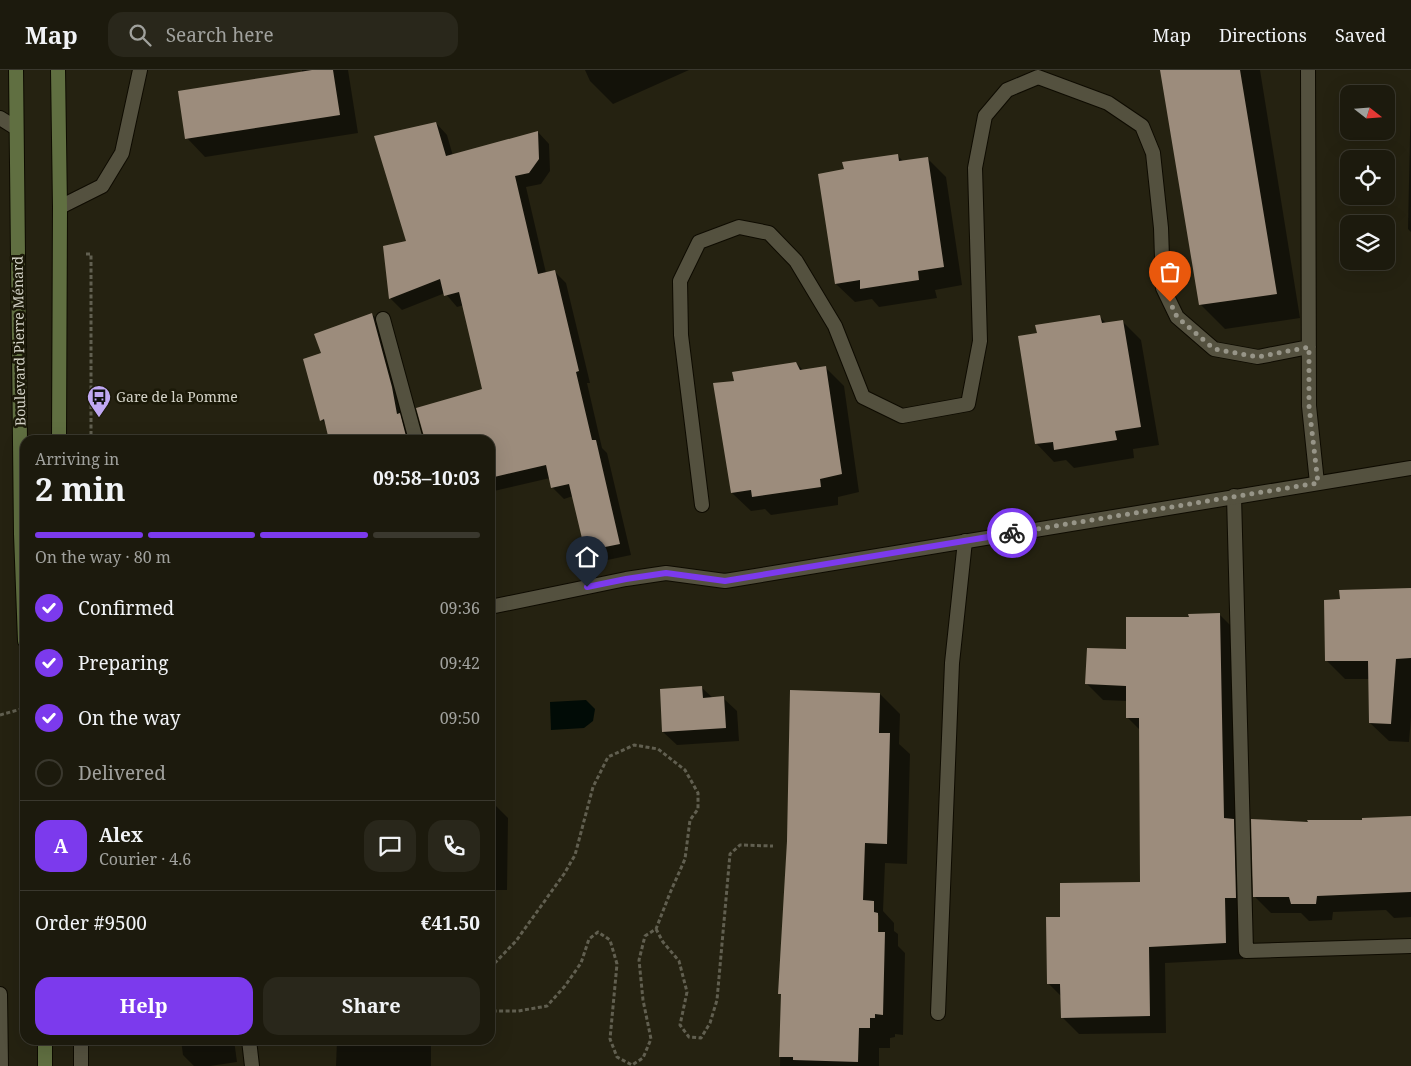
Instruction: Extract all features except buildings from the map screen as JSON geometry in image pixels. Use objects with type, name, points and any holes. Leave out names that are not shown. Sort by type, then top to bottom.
[{"type":"main road","name":"Boulevard Pierre Ménard","points":[[16,70],[20,453]]},
{"type":"main road","points":[[58,70],[60,207],[59,435]]},
{"type":"main road","points":[[45,1045],[45,1066]]},
{"type":"street","points":[[60,207],[102,186],[122,153],[140,70]]},
{"type":"street","points":[[1308,70],[1309,406],[1318,483]]},
{"type":"street","points":[[702,505],[681,335],[680,281],[699,242],[739,227],[769,233],[796,261],[835,326],[863,397],[902,416],[968,404],[980,341],[976,168],[985,116],[1007,90],[1038,78],[1108,103],[1142,126],[1152,153],[1161,228],[1163,288],[1177,317],[1214,349],[1258,357],[1309,347]]},
{"type":"street","points":[[0,118],[16,128]]},
{"type":"street","points":[[383,319],[415,435]]},
{"type":"street","points":[[495,606],[626,579],[666,573],[725,581],[1411,468]]},
{"type":"street","points":[[1234,496],[1246,951],[1411,946]]},
{"type":"street","points":[[938,1013],[952,663],[965,541]]},
{"type":"street","points":[[0,994],[1,1066]]},
{"type":"street","points":[[80,1066],[81,1045]]},
{"type":"street","points":[[250,1045],[252,1066]]},
{"type":"path","points":[[0,715],[20,709]]},
{"type":"path","points":[[495,963],[516,941],[564,874],[575,855],[594,787],[608,757],[634,745],[658,749],[685,770],[698,793],[698,809],[690,820],[685,859],[656,929],[645,936],[639,960],[643,1000],[650,1039],[643,1058],[632,1065],[617,1058],[610,1040],[617,964],[610,940],[598,932],[588,939],[581,963],[565,986],[547,1006],[518,1011],[495,1011]]},
{"type":"path","points":[[656,929],[663,942],[679,961],[687,992],[680,1025],[690,1037],[701,1038],[710,1023],[717,1000],[730,854],[740,845],[773,846]]},
{"type":"shaded area","points":[[586,700],[595,709],[593,721],[584,728],[551,730],[550,702]]},
{"type":"way so far","points":[[1012,533],[1318,483],[1309,406],[1309,347],[1258,357],[1214,349],[1177,317],[1170,302]]},
{"type":"place","name":"Gare de la Pomme","points":[[99,418]]},
{"type":"route","points":[[587,587],[666,573],[725,581],[1012,533]]}]
